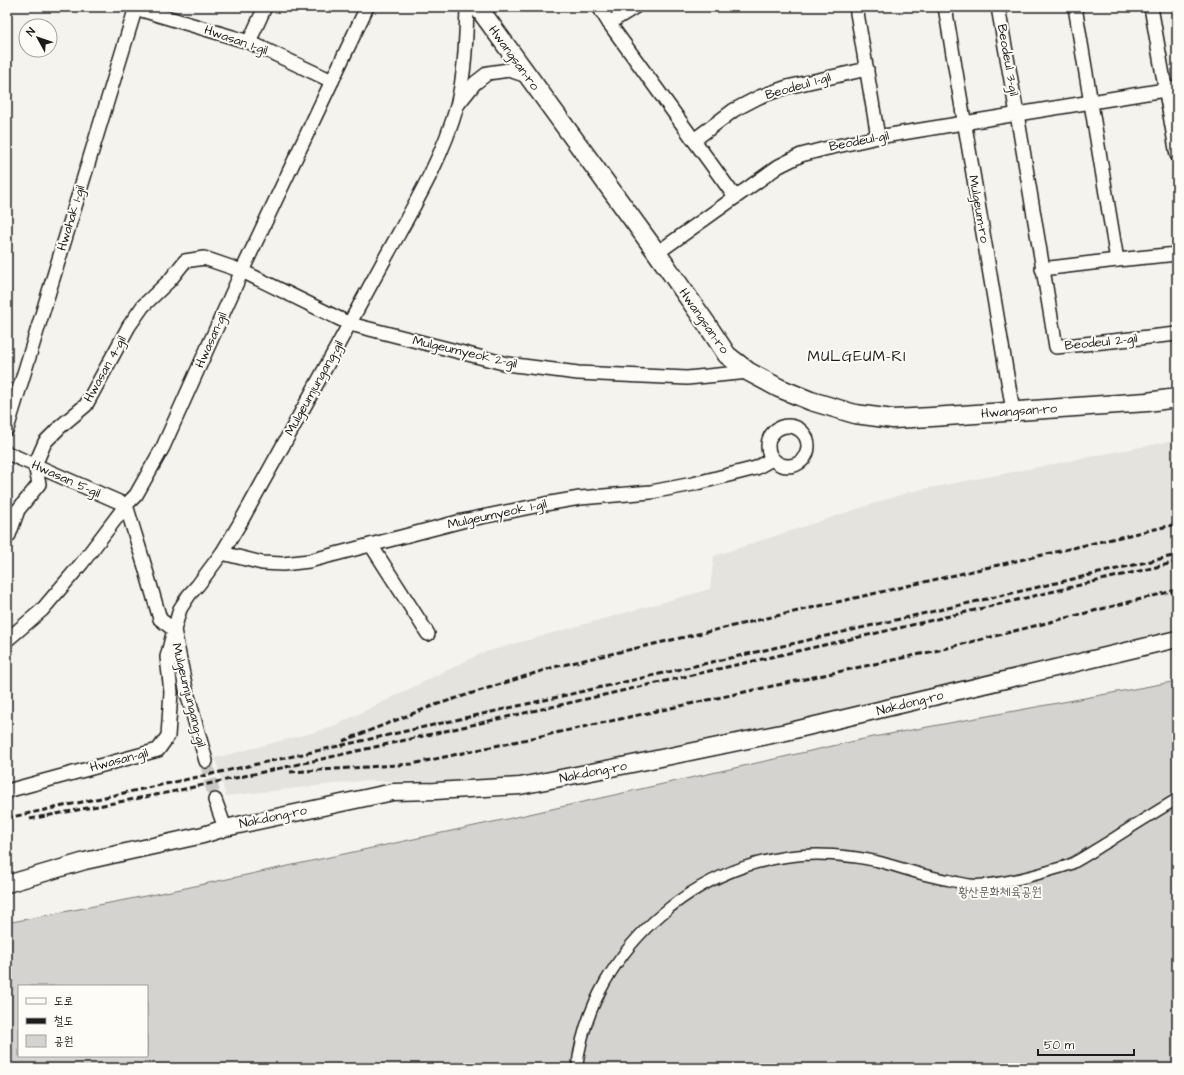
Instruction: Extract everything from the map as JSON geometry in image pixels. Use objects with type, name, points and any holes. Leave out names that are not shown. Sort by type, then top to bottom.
[{"type":"main road","name":"Hwangsan-ro","points":[[478,7],[656,253],[727,355],[749,372],[779,388],[811,401],[855,414],[893,419],[1147,402],[1177,398]]},
{"type":"street","points":[[250,42],[265,7]]},
{"type":"street","name":"Hwasan-gil","points":[[7,640],[42,610],[82,563],[126,505],[136,495],[163,446],[242,271],[367,7]]},
{"type":"street","name":"Mulgeumjungang-gil","points":[[206,761],[186,689],[174,630],[180,609],[222,553],[244,516],[350,324],[430,174],[446,138],[457,106],[462,84],[467,7]]},
{"type":"street","points":[[599,7],[608,23],[735,197]]},
{"type":"street","points":[[608,23],[635,7]]},
{"type":"street","points":[[856,7],[878,137]]},
{"type":"street","name":"Mulgeum-ro","points":[[946,7],[1014,411]]},
{"type":"street","name":"Beodeul 3-gil","points":[[998,7],[1017,114]]},
{"type":"street","points":[[1075,7],[1117,260]]},
{"type":"street","points":[[1151,7],[1171,88],[1177,155]]},
{"type":"street","name":"Hwasan 1-gil","points":[[136,8],[250,42],[332,81]]},
{"type":"street","name":"Hwahak 1-gil","points":[[7,429],[136,8]]},
{"type":"street","name":"Beodeul 1-gil","points":[[694,140],[734,110],[759,97],[787,87],[867,68]]},
{"type":"street","points":[[457,106],[475,83],[488,73],[509,70],[527,76]]},
{"type":"street","name":"Beodeul-gil","points":[[656,253],[779,166],[801,155],[878,137],[1171,88]]},
{"type":"street","name":"Beodeul 2-gil","points":[[1017,114],[1056,347],[1177,334]]},
{"type":"street","points":[[1042,269],[1177,254]]},
{"type":"street","name":"Mulgeumyeok 2-gil","points":[[204,258],[242,271],[350,324],[507,364],[578,373],[687,378],[749,372]]},
{"type":"street","name":"Hwasan 4-gil","points":[[7,537],[18,510],[39,484],[36,465],[45,442],[86,405],[129,326],[143,306],[170,280],[185,262],[204,258]]},
{"type":"street","name":"Hwasan 5-gil","points":[[7,453],[126,505]]},
{"type":"street","name":"Mulgeumyeok 1-gil","points":[[222,553],[262,563],[283,564],[309,561],[462,521],[545,504],[580,498],[651,492],[693,484],[756,468],[772,459]]},
{"type":"street","points":[[126,505],[160,619],[174,630]]},
{"type":"street","points":[[371,545],[428,634]]},
{"type":"street","name":"Hwasan-gil","points":[[7,791],[158,750],[168,736],[172,692],[167,657],[174,630]]},
{"type":"street","name":"Nakdong-ro","points":[[7,884],[85,861],[203,835],[225,828],[393,792],[520,786],[786,732],[1177,638]]},
{"type":"street","points":[[577,1068],[585,1027],[600,992],[619,959],[638,936],[660,914],[683,897],[706,883],[758,863],[777,858],[830,854],[876,861],[929,877],[975,885],[1019,880],[1072,864],[1177,799]]},
{"type":"street","points":[[215,800],[225,828]]},
{"type":"shaded area","points":[[1177,440],[1177,629],[1069,657],[545,781],[360,781],[226,796],[215,758],[330,728],[482,653],[710,589],[714,556],[909,492]]},
{"type":"green space","name":"황산문화체육공원","points":[[1177,681],[1177,1068],[7,1068],[7,923],[181,889],[507,819],[868,738]]},
{"type":"tunnel","points":[[206,761],[215,800]]},
{"type":"railway","points":[[343,741],[432,706],[554,667],[1177,524]]},
{"type":"railway","points":[[7,818],[446,722],[1177,555]]},
{"type":"railway","points":[[30,819],[171,792],[313,761],[899,628],[1177,562]]},
{"type":"railway","points":[[290,772],[412,764],[939,650],[1177,590]]},
{"type":"district","name":"MULGEUM-RI","points":[[857,356]]}]
